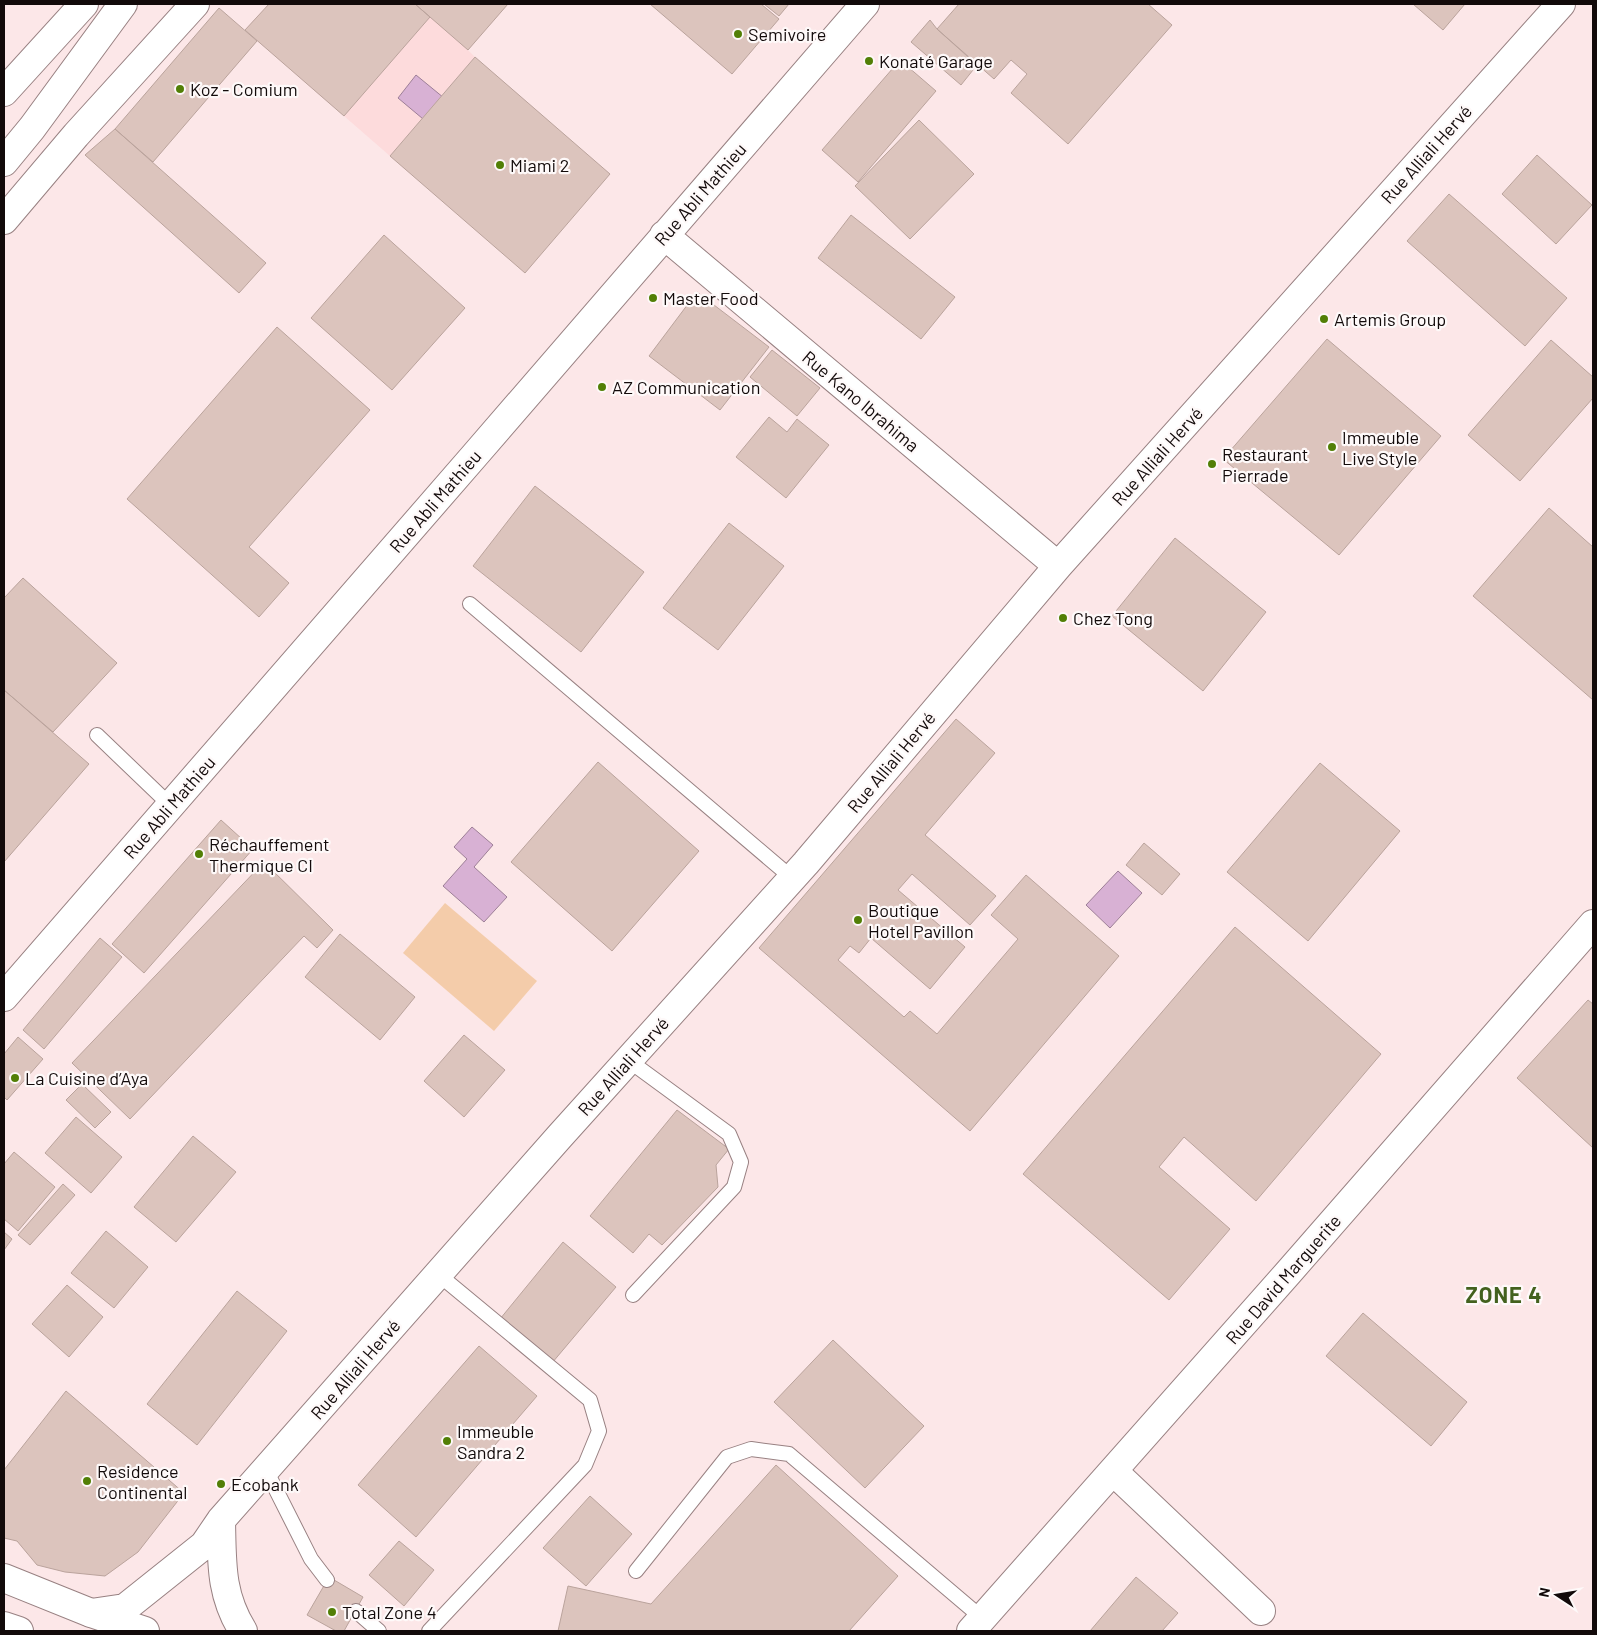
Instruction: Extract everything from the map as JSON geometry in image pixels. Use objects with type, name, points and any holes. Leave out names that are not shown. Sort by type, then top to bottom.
[{"type":"main road","points":[[4,92],[84,4]]},
{"type":"main road","points":[[4,162],[32,128],[123,4]]},
{"type":"main road","points":[[4,220],[76,135],[195,4]]},
{"type":"main road","name":"Rue Abli Mathieu","points":[[4,997],[865,4]]},
{"type":"main road","name":"Rue Alliali Hervé","points":[[91,1613],[125,1608],[204,1545],[221,1520],[628,1060],[792,878],[1058,566],[1561,4]]},
{"type":"main road","name":"Rue Kano Ibrahima","points":[[664,235],[1058,566]]},
{"type":"main road","name":"Rue David Marguerite","points":[[976,1625],[1593,924]]},
{"type":"main road","points":[[1113,1471],[1261,1611]]},
{"type":"main road","points":[[221,1520],[223,1582],[234,1618],[243,1631]]},
{"type":"main road","points":[[4,1578],[91,1613],[145,1631]]},
{"type":"main road","points":[[4,1626],[19,1631]]},
{"type":"lane","points":[[470,604],[792,878]]},
{"type":"lane","points":[[97,735],[170,805]]},
{"type":"lane","points":[[628,1060],[729,1134],[741,1162],[734,1187],[633,1295]]},
{"type":"lane","points":[[429,1631],[585,1465],[599,1431],[590,1400],[438,1274]]},
{"type":"lane","points":[[636,1572],[727,1457],[751,1449],[789,1454],[976,1625]]},
{"type":"lane","points":[[266,1470],[311,1559],[327,1580]]},
{"type":"lane","points":[[356,1611],[379,1631]]},
{"type":"shaded area","points":[[269,4],[508,4],[468,50],[475,57],[390,156],[245,30]]},
{"type":"shaded area","points":[[416,75],[455,107],[435,129],[398,98]]},
{"type":"shaded area","points":[[472,827],[493,845],[474,867],[507,897],[484,922],[443,886],[467,859],[454,847]]},
{"type":"shaded area","points":[[1118,871],[1142,893],[1110,928],[1086,905]]},
{"type":"shaded area","points":[[445,903],[537,981],[494,1031],[403,953]]},
{"type":"building","points":[[269,4],[415,4],[430,17],[344,116],[245,30]]},
{"type":"building","points":[[415,4],[508,4],[468,50]]},
{"type":"building","points":[[650,4],[761,4],[779,19],[732,74]]},
{"type":"building","points":[[764,4],[789,4],[779,16]]},
{"type":"building","points":[[959,4],[1148,4],[1172,25],[1068,144],[1011,93],[1027,74],[1011,60],[994,79],[937,29]]},
{"type":"building","points":[[1413,4],[1465,4],[1443,30]]},
{"type":"building","points":[[219,8],[257,41],[153,162],[115,129]]},
{"type":"building","points":[[930,20],[937,29],[977,65],[961,85],[911,42]]},
{"type":"building","name":"Miami 2","points":[[475,57],[610,174],[525,273],[390,156]]},
{"type":"building","points":[[900,60],[936,91],[858,182],[822,150]]},
{"type":"building","points":[[919,120],[974,174],[910,239],[855,186]]},
{"type":"building","points":[[115,129],[266,263],[239,293],[85,155]]},
{"type":"building","points":[[1537,155],[1592,205],[1556,244],[1502,194]]},
{"type":"building","points":[[1449,194],[1567,298],[1525,346],[1407,241]]},
{"type":"building","points":[[851,215],[955,297],[921,339],[818,258]]},
{"type":"building","points":[[384,235],[465,308],[392,390],[311,318]]},
{"type":"building","points":[[697,292],[769,347],[720,410],[649,356]]},
{"type":"building","points":[[277,327],[370,410],[249,547],[289,583],[259,617],[127,499]]},
{"type":"building","name":"Immeuble Live Style","points":[[1327,339],[1441,436],[1339,555],[1223,459]]},
{"type":"building","points":[[1551,340],[1593,377],[1593,398],[1520,481],[1468,435]]},
{"type":"building","points":[[772,350],[820,388],[797,416],[750,377]]},
{"type":"building","points":[[769,417],[787,432],[797,419],[829,445],[786,498],[736,457]]},
{"type":"building","points":[[535,486],[644,572],[581,652],[473,566]]},
{"type":"building","points":[[1549,508],[1593,547],[1593,700],[1473,596]]},
{"type":"building","points":[[729,523],[784,566],[718,650],[663,608]]},
{"type":"building","points":[[1175,538],[1266,612],[1203,691],[1112,616]]},
{"type":"building","points":[[23,578],[117,663],[53,732],[4,690],[4,598]]},
{"type":"building","points":[[4,690],[89,764],[4,862]]},
{"type":"building","name":"Boutique Hotel Pavillon","points":[[956,719],[995,753],[925,835],[996,896],[970,925],[912,874],[898,890],[965,947],[930,989],[871,938],[859,953],[850,946],[838,960],[904,1017],[910,1011],[937,1034],[1018,939],[991,915],[1026,875],[1119,956],[970,1131],[759,948]]},
{"type":"building","points":[[598,762],[699,851],[612,951],[511,862]]},
{"type":"building","points":[[1320,763],[1400,831],[1308,941],[1227,872]]},
{"type":"building","points":[[221,820],[253,849],[144,973],[112,944]]},
{"type":"building","points":[[1144,843],[1180,874],[1162,895],[1126,865]]},
{"type":"building","points":[[264,862],[333,930],[317,948],[304,936],[130,1119],[72,1063]]},
{"type":"building","points":[[1235,927],[1381,1054],[1256,1201],[1184,1137],[1159,1167],[1230,1229],[1169,1300],[1023,1174]]},
{"type":"building","points":[[340,934],[415,997],[380,1040],[305,977]]},
{"type":"building","points":[[100,938],[122,957],[44,1049],[23,1030]]},
{"type":"building","points":[[1588,1000],[1593,1004],[1593,1148],[1517,1078]]},
{"type":"building","points":[[464,1035],[505,1070],[464,1117],[424,1081]]},
{"type":"building","name":"La Cuisine d’Aya","points":[[18,1037],[43,1059],[7,1100],[4,1097],[4,1054]]},
{"type":"building","points":[[82,1084],[111,1112],[95,1128],[66,1100]]},
{"type":"building","points":[[677,1110],[729,1149],[716,1165],[718,1187],[662,1245],[649,1234],[633,1253],[590,1216]]},
{"type":"building","points":[[76,1117],[122,1157],[91,1193],[45,1153]]},
{"type":"building","points":[[193,1136],[236,1172],[176,1242],[134,1207]]},
{"type":"building","points":[[14,1152],[55,1187],[18,1231],[4,1219],[4,1164]]},
{"type":"building","points":[[63,1184],[75,1195],[30,1245],[18,1235]]},
{"type":"building","points":[[106,1231],[148,1267],[114,1308],[71,1273]]},
{"type":"building","points":[[4,1232],[12,1239],[4,1250]]},
{"type":"building","points":[[563,1242],[616,1287],[552,1363],[500,1319]]},
{"type":"building","points":[[67,1285],[103,1317],[69,1357],[32,1324]]},
{"type":"building","points":[[237,1291],[287,1331],[197,1445],[147,1404]]},
{"type":"building","points":[[1363,1313],[1467,1402],[1431,1446],[1326,1356]]},
{"type":"building","points":[[833,1340],[924,1426],[865,1488],[774,1402]]},
{"type":"building","name":"Immeuble Sandra 2","points":[[479,1346],[537,1396],[416,1537],[358,1485]]},
{"type":"building","name":"Residence Continental","points":[[66,1391],[184,1493],[138,1552],[105,1576],[65,1572],[37,1565],[17,1541],[4,1538],[4,1470]]},
{"type":"building","points":[[776,1465],[898,1576],[849,1631],[558,1631],[568,1586],[651,1604]]},
{"type":"building","points":[[590,1496],[632,1534],[586,1586],[543,1548]]},
{"type":"building","points":[[399,1541],[434,1570],[404,1606],[369,1575]]},
{"type":"building","points":[[329,1577],[363,1597],[344,1631],[336,1631],[307,1615]]},
{"type":"building","points":[[1136,1577],[1178,1613],[1162,1631],[1090,1631]]},
{"type":"place","name":"Semivoire","points":[[738,34]]},
{"type":"place","name":"Konaté Garage","points":[[869,61]]},
{"type":"place","name":"Koz - Comium","points":[[180,89]]},
{"type":"place","name":"Miami 2","points":[[500,165]]},
{"type":"place","name":"Master Food","points":[[653,298]]},
{"type":"place","name":"Artemis Group","points":[[1324,319]]},
{"type":"place","name":"AZ Communication","points":[[602,387]]},
{"type":"place","name":"Immeuble Live Style","points":[[1332,447]]},
{"type":"place","name":"Restaurant Pierrade","points":[[1212,464]]},
{"type":"place","name":"Chez Tong","points":[[1063,618]]},
{"type":"place","name":"Réchauffement Thermique CI","points":[[199,854]]},
{"type":"place","name":"Boutique Hotel Pavillon","points":[[858,920]]},
{"type":"place","name":"La Cuisine d’Aya","points":[[15,1078]]},
{"type":"place","name":"Immeuble Sandra 2","points":[[447,1441]]},
{"type":"place","name":"Residence Continental","points":[[87,1481]]},
{"type":"place","name":"Ecobank","points":[[221,1484]]},
{"type":"place","name":"Total Zone 4","points":[[332,1612]]},
{"type":"district","name":"ZONE 4","points":[[1504,1294]]}]
